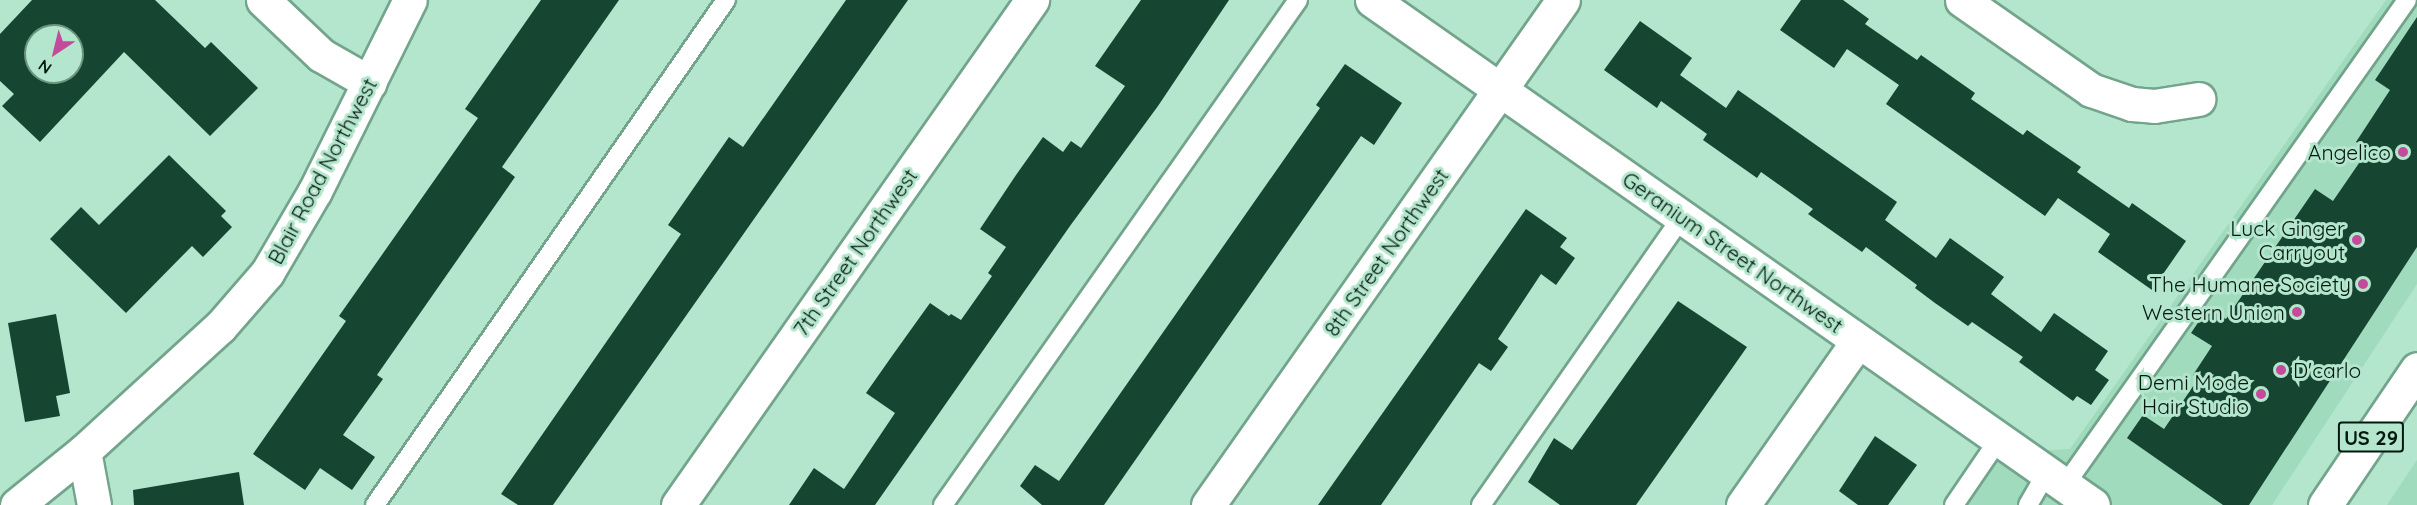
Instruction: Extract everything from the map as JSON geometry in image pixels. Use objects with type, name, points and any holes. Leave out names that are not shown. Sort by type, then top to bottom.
[{"type":"main road","points":[[263,0],[321,56],[370,83]]},
{"type":"main road","name":"Blair Road Northwest","points":[[16,505],[84,451],[220,327],[267,273],[315,190],[410,0]]},
{"type":"main road","name":"7th Street Northwest","points":[[678,505],[1032,0]]},
{"type":"main road","name":"Geranium Street Northwest","points":[[1372,0],[2093,505]]},
{"type":"main road","name":"8th Street Northwest","points":[[1208,505],[1563,0]]},
{"type":"main road","points":[[1962,0],[2091,90],[2132,104],[2165,105],[2198,99]]},
{"type":"main road","points":[[1743,505],[1858,340]]},
{"type":"main road","name":"US 29","points":[[2325,505],[2415,377]]},
{"type":"main road","points":[[84,451],[93,505]]},
{"type":"lane","points":[[375,505],[726,0]]},
{"type":"lane","points":[[943,505],[1298,0]]},
{"type":"lane","points":[[2028,505],[2056,479],[2407,0]]},
{"type":"lane","points":[[1481,505],[1682,217]]},
{"type":"lane","points":[[1954,505],[1998,439]]},
{"type":"shaded area","points":[[2386,0],[2417,0],[2417,284],[2272,505],[1943,505],[1976,454],[2070,449]]},
{"type":"shaded area","points":[[2417,460],[2417,505],[2387,505]]},
{"type":"building","points":[[32,0],[155,0],[205,48],[211,42],[258,88],[210,136],[124,52],[40,142],[2,106],[14,94],[0,81],[0,34]]},
{"type":"building","points":[[541,0],[619,0],[502,167],[515,177],[377,375],[383,379],[343,435],[375,457],[352,490],[320,468],[305,490],[253,454],[346,321],[339,316],[478,118],[465,109]]},
{"type":"building","points":[[846,0],[908,0],[553,505],[518,505],[501,494],[681,234],[668,225],[729,137],[743,147]]},
{"type":"building","points":[[1141,0],[1229,0],[1158,106],[1070,226],[875,505],[789,505],[814,468],[844,489],[895,413],[866,393],[930,303],[949,316],[951,314],[961,320],[992,276],[988,273],[1006,247],[980,229],[1016,175],[1043,137],[1063,152],[1071,141],[1081,148],[1125,86],[1095,66]]},
{"type":"building","points":[[1801,0],[1843,0],[1869,19],[1865,24],[1917,60],[1921,55],[1975,93],[1971,99],[2023,135],[2027,130],[2081,167],[2077,172],[2129,208],[2132,203],[2186,241],[2152,290],[2098,252],[2110,234],[2058,198],[2045,216],[1886,104],[1899,85],[1847,49],[1834,68],[1780,30]]},
{"type":"building","points":[[2417,17],[2417,247],[2249,505],[2223,505],[2127,438],[2143,415],[2164,429],[2198,379],[2193,375],[2212,346],[2191,333],[2208,308],[2226,319],[2315,189],[2333,201],[2368,150],[2356,142],[2390,90],[2375,80]]},
{"type":"building","points":[[1640,21],[1692,58],[1680,75],[1726,108],[1738,90],[1897,202],[1885,220],[1936,258],[1950,238],[2004,277],[1991,294],[2041,332],[2054,313],[2108,351],[2095,370],[2109,380],[2091,405],[2077,396],[2073,401],[2019,362],[2023,357],[1972,322],[1968,326],[1915,288],[1917,285],[1866,247],[1862,252],[1808,214],[1813,209],[1761,172],[1757,178],[1703,140],[1707,134],[1661,101],[1657,108],[1604,70]]},
{"type":"building","points":[[1345,64],[1402,103],[1374,145],[1361,136],[1104,505],[1042,505],[1020,486],[1035,465],[1059,481],[1320,108],[1316,105]]},
{"type":"building","points":[[169,155],[226,211],[221,216],[232,227],[203,257],[192,246],[126,313],[50,239],[81,207],[99,225]]},
{"type":"building","points":[[1526,209],[1567,238],[1560,247],[1575,258],[1556,285],[1541,274],[1498,339],[1508,347],[1491,371],[1479,363],[1381,505],[1318,505]]},
{"type":"building","points":[[1678,301],[1747,347],[1636,505],[1560,505],[1528,482],[1554,438],[1572,450]]},
{"type":"building","points":[[56,314],[70,393],[56,396],[60,416],[25,422],[8,323]]},
{"type":"building","points":[[1875,436],[1917,465],[1888,505],[1858,505],[1839,491]]},
{"type":"building","points":[[239,472],[244,505],[134,505],[133,490]]},
{"type":"place","name":"Angelico","points":[[2403,152]]},
{"type":"place","name":"Luck Ginger Carryout","points":[[2357,240]]},
{"type":"place","name":"The Humane Society","points":[[2363,284]]},
{"type":"place","name":"Western Union","points":[[2297,312]]},
{"type":"place","name":"D'carlo","points":[[2281,370]]},
{"type":"place","name":"Demi Mode Hair Studio","points":[[2261,394]]}]
